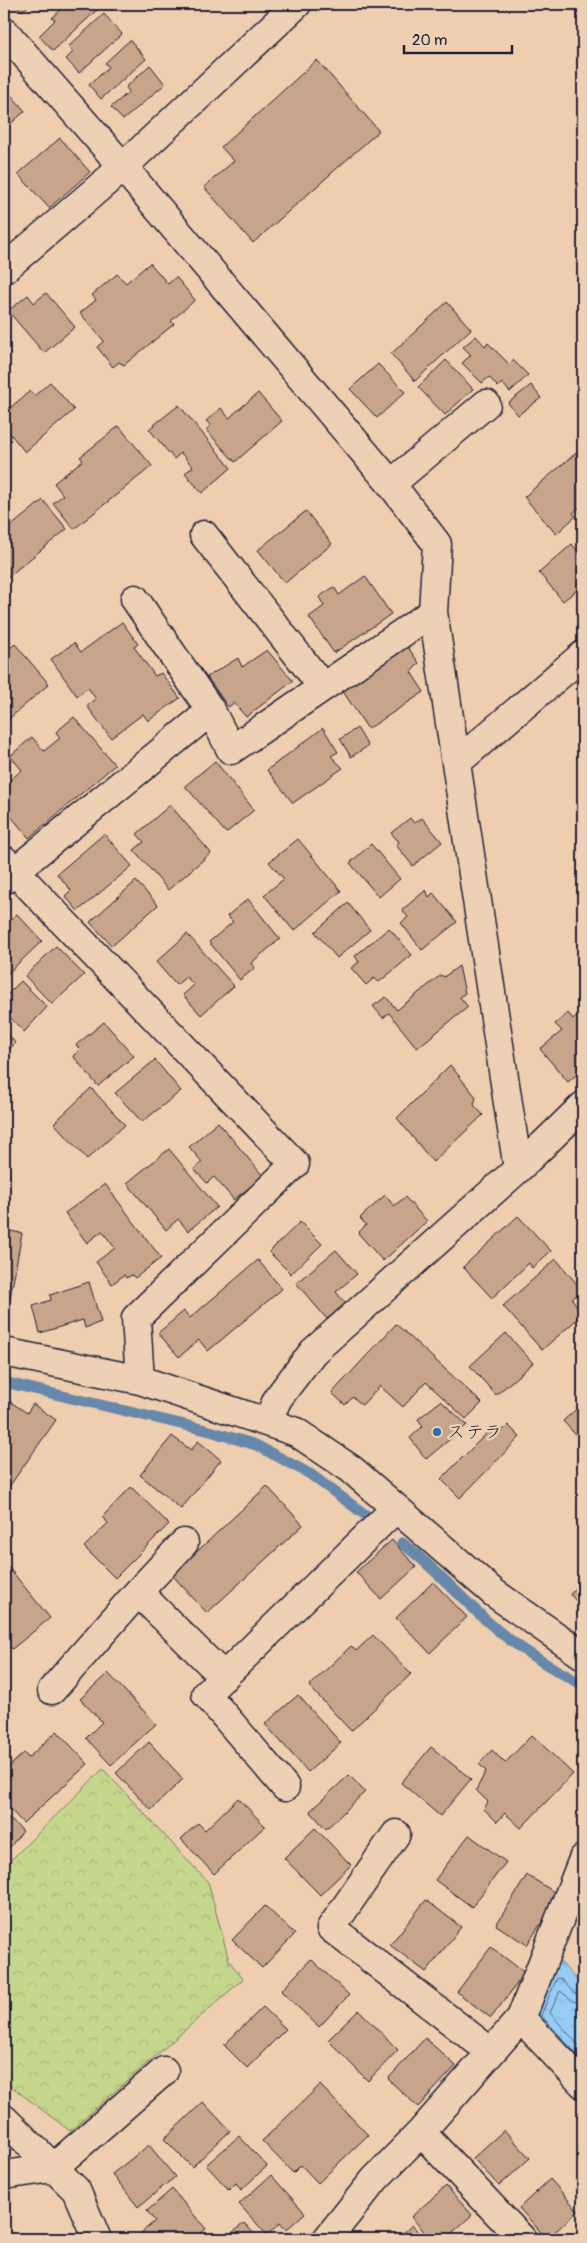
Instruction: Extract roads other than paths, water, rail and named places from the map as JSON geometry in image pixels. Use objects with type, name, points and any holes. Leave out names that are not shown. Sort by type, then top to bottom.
[{"type":"street","points":[[4,269],[123,166],[296,4]]},
{"type":"street","points":[[4,31],[123,166],[391,484],[437,544],[433,612],[518,1169]]},
{"type":"street","points":[[391,484],[486,404]]},
{"type":"street","points":[[204,535],[322,686]]},
{"type":"street","points":[[134,599],[211,711],[231,750],[322,686],[433,612]]},
{"type":"street","points":[[456,763],[583,655]]},
{"type":"street","points":[[140,1380],[136,1318],[295,1164],[7,871],[211,711]]},
{"type":"street","points":[[267,1422],[278,1398],[313,1352],[518,1169],[583,1106]]},
{"type":"street","points":[[4,1352],[140,1380],[296,1432],[343,1464],[494,1593],[583,1655]]},
{"type":"street","points":[[285,1787],[206,1694],[396,1508]]},
{"type":"street","points":[[52,1690],[184,1543]]},
{"type":"street","points":[[138,1592],[224,1677]]},
{"type":"street","points":[[396,1834],[331,1928],[483,2061]]},
{"type":"street","points":[[327,2239],[375,2179],[420,2132],[521,2018],[583,1859]]},
{"type":"street","points":[[521,2018],[583,2084]]},
{"type":"street","points":[[4,2175],[54,2168],[164,2071]]},
{"type":"street","points":[[4,2119],[76,2190],[97,2239]]},
{"type":"street","points":[[420,2132],[522,2239]]},
{"type":"water","points":[[554,1955],[583,1987],[583,2078],[527,2018]]},
{"type":"waterway","points":[[4,1382],[210,1431],[256,1445],[310,1474],[371,1519]]},
{"type":"waterway","points":[[402,1543],[509,1639],[546,1664],[583,1685]]},
{"type":"place","name":"ステラ","points":[[437,1432]]}]
